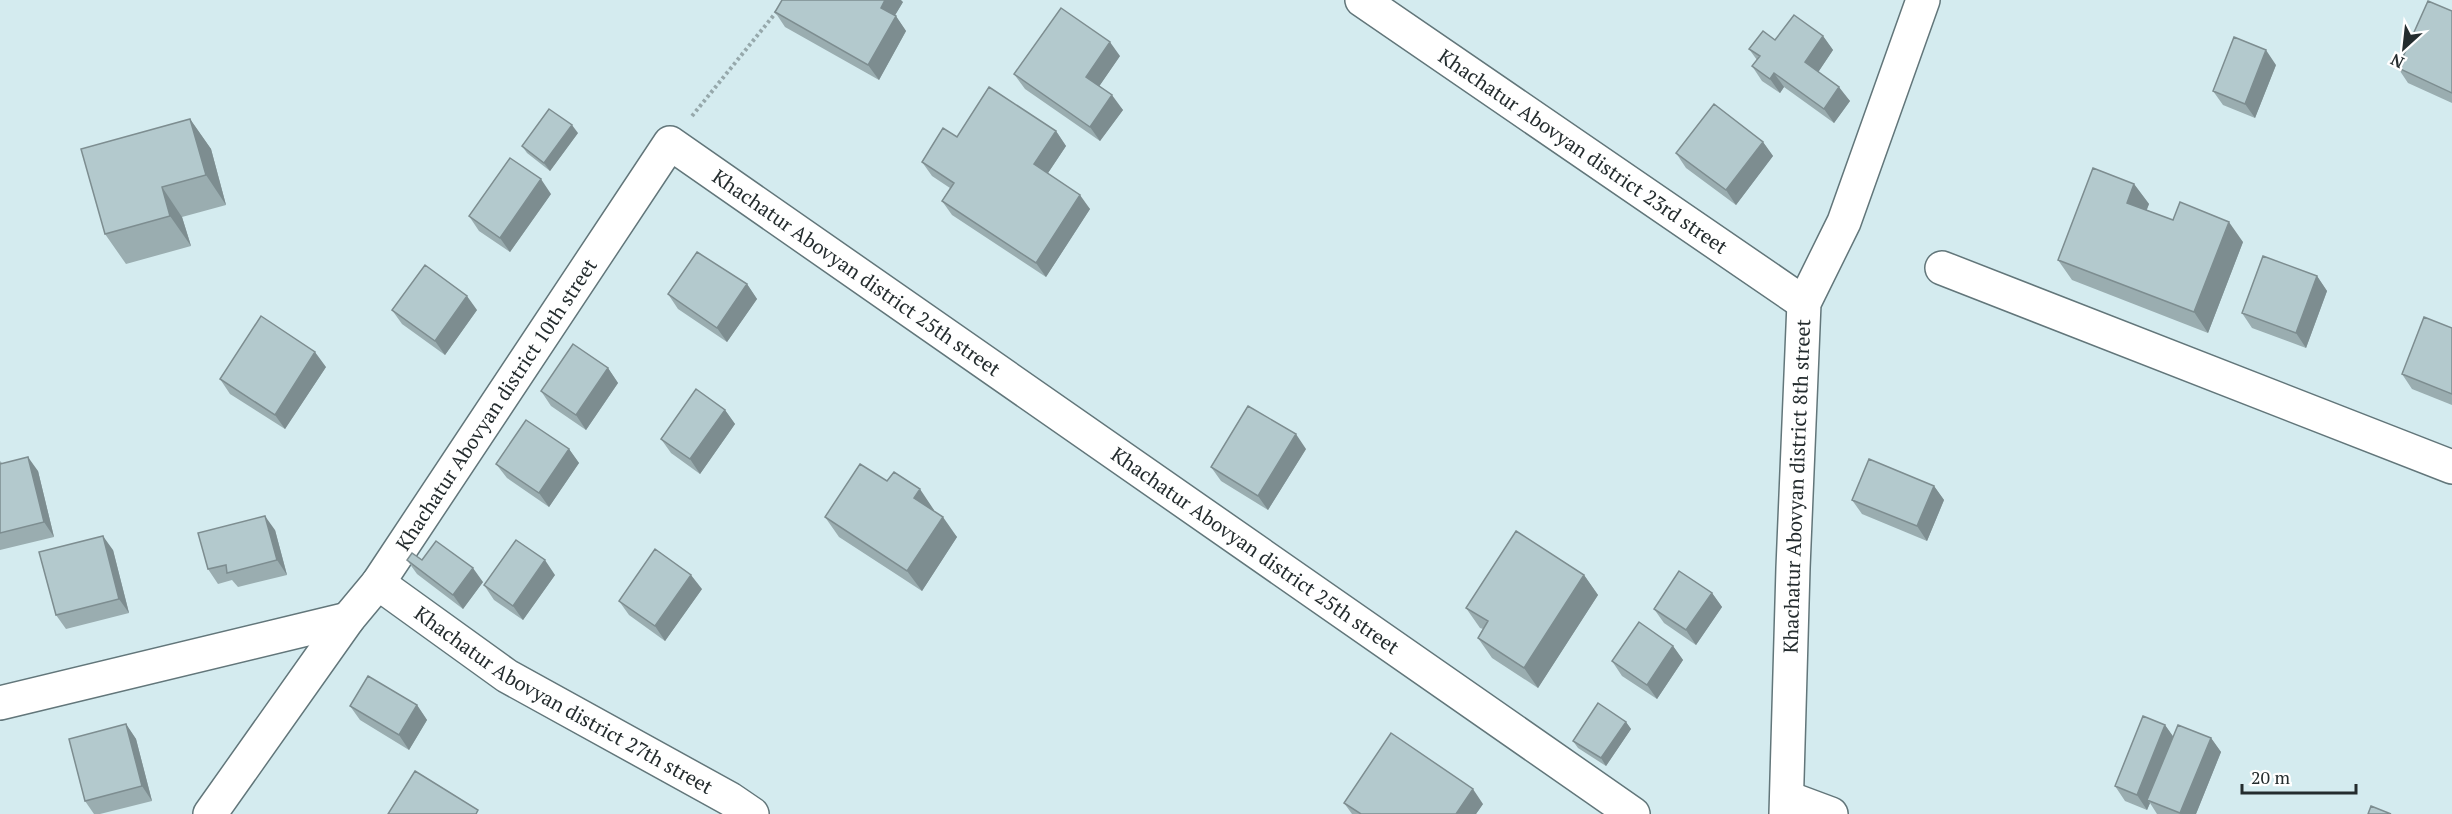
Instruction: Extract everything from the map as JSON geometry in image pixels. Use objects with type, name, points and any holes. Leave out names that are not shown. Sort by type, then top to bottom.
[{"type":"street","name":"Khachatur Abovyan district 23rd street","points":[[1362,0],[1804,303]]},
{"type":"street","name":"Khachatur Abovyan district 8th street","points":[[1787,806],[1793,568],[1804,303],[1844,222],[1923,0]]},
{"type":"street","name":"Khachatur Abovyan district 10th street","points":[[210,814],[348,619],[378,583],[670,142]]},
{"type":"street","name":"Khachatur Abovyan district 25th street","points":[[670,142],[1633,814]]},
{"type":"street","points":[[1942,268],[2452,466]]},
{"type":"street","name":"Khachatur Abovyan district 27th street","points":[[378,583],[507,676],[730,799],[752,814]]},
{"type":"street","points":[[0,703],[348,619]]},
{"type":"street","points":[[1787,806],[1831,814]]},
{"type":"path","points":[[670,142],[779,9]]},
{"type":"building","points":[[782,0],[885,0],[881,8],[896,16],[868,65],[775,12]]},
{"type":"building","points":[[2428,1],[2452,11],[2452,93],[2398,68]]},
{"type":"building","points":[[1061,8],[1110,42],[1086,77],[1112,95],[1090,127],[1014,74]]},
{"type":"building","points":[[1794,15],[1823,36],[1805,62],[1839,87],[1824,109],[1774,73],[1770,79],[1752,66],[1760,56],[1749,49],[1763,31],[1775,40]]},
{"type":"building","points":[[2234,37],[2266,50],[2245,104],[2213,91]]},
{"type":"building","points":[[989,87],[1056,131],[1034,164],[1080,195],[1036,263],[942,201],[954,183],[922,162],[943,128],[957,137]]},
{"type":"building","points":[[1714,104],[1763,142],[1726,190],[1676,153]]},
{"type":"building","points":[[549,109],[572,125],[544,163],[522,146]]},
{"type":"building","points":[[190,119],[206,175],[162,187],[170,216],[105,234],[81,149]]},
{"type":"building","points":[[510,158],[541,179],[500,238],[469,216]]},
{"type":"building","points":[[2093,168],[2134,184],[2127,203],[2173,220],[2180,202],[2229,222],[2194,312],[2058,260]]},
{"type":"building","points":[[697,252],[747,284],[717,328],[668,294]]},
{"type":"building","points":[[2263,256],[2317,276],[2296,333],[2242,313]]},
{"type":"building","points":[[425,265],[467,296],[435,341],[392,310]]},
{"type":"building","points":[[261,316],[315,352],[275,415],[220,379]]},
{"type":"building","points":[[2424,317],[2452,328],[2452,394],[2402,374]]},
{"type":"building","points":[[573,344],[608,368],[576,415],[541,391]]},
{"type":"building","points":[[696,389],[725,410],[690,459],[661,439]]},
{"type":"building","points":[[1248,406],[1296,434],[1258,496],[1211,467]]},
{"type":"building","points":[[526,420],[569,449],[539,493],[496,464]]},
{"type":"building","points":[[28,457],[44,522],[0,533],[0,464]]},
{"type":"building","points":[[1869,459],[1934,486],[1917,526],[1852,500]]},
{"type":"building","points":[[860,464],[887,481],[894,472],[920,489],[914,498],[943,517],[907,571],[825,517]]},
{"type":"building","points":[[265,516],[277,560],[227,573],[226,565],[208,569],[198,533]]},
{"type":"building","points":[[1516,531],[1584,575],[1524,668],[1478,638],[1488,621],[1466,608]]},
{"type":"building","points":[[103,536],[119,599],[56,615],[39,552]]},
{"type":"building","points":[[516,540],[545,560],[513,606],[484,585]]},
{"type":"building","points":[[436,541],[473,568],[453,595],[407,560],[412,553],[422,560]]},
{"type":"building","points":[[655,549],[691,575],[655,626],[619,601]]},
{"type":"building","points":[[1679,571],[1712,593],[1686,630],[1654,609]]},
{"type":"building","points":[[1639,622],[1673,646],[1647,685],[1612,661]]},
{"type":"building","points":[[368,676],[417,705],[399,735],[350,706]]},
{"type":"building","points":[[1598,703],[1626,722],[1601,758],[1573,741]]},
{"type":"building","points":[[2143,716],[2165,725],[2137,795],[2115,786]]},
{"type":"building","points":[[126,724],[142,786],[85,801],[69,739]]},
{"type":"building","points":[[2178,725],[2211,738],[2180,813],[2147,800]]},
{"type":"building","points":[[1391,733],[1473,789],[1456,814],[1361,814],[1344,803]]},
{"type":"building","points":[[415,771],[478,810],[476,814],[388,814]]},
{"type":"building","points":[[2371,806],[2391,814],[2368,814]]}]
